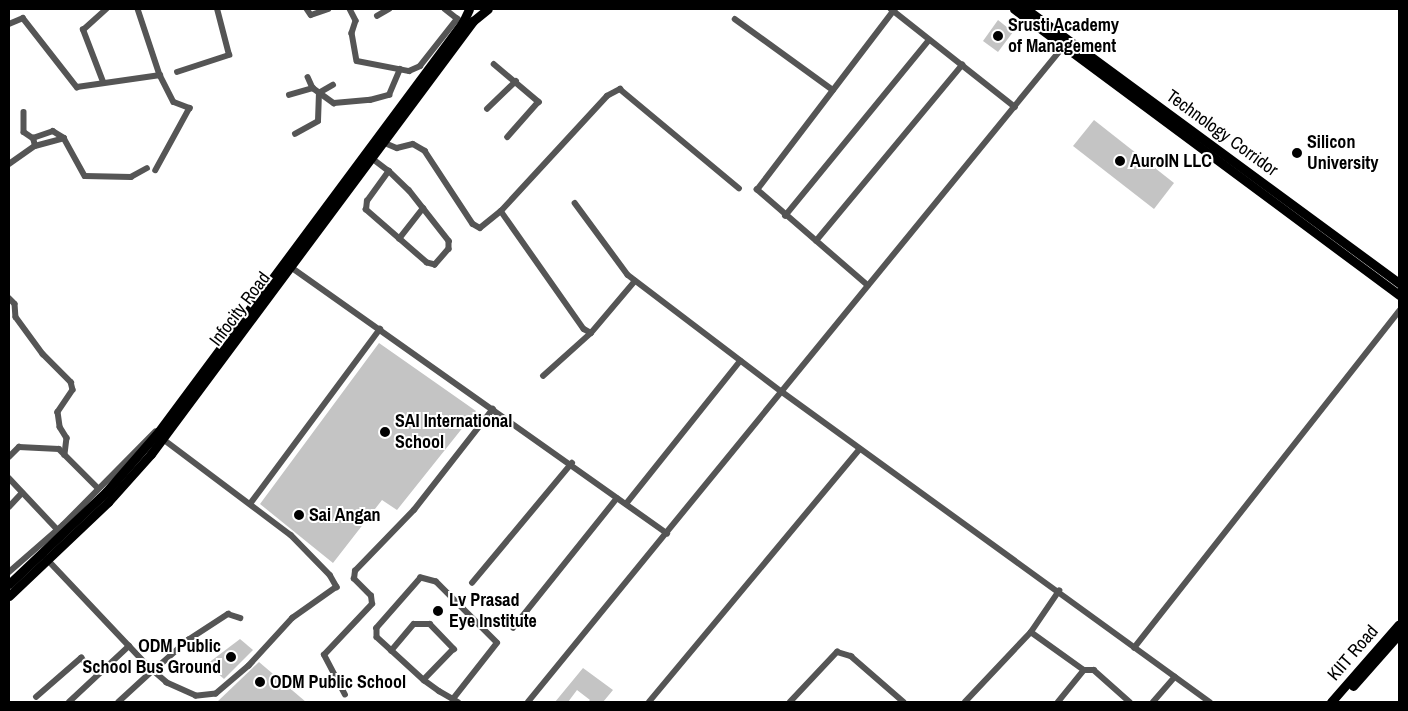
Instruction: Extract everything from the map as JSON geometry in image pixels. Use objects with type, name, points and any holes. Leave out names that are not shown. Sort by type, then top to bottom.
[{"type":"main road","name":"Infocity Road","points":[[9,596],[161,435],[318,223],[466,17],[488,9]]},
{"type":"main road","points":[[1014,9],[1399,295]]},
{"type":"main road","name":"Technology Corridor","points":[[1026,9],[1399,283]]},
{"type":"main road","name":"Infocity Road","points":[[198,386],[291,267],[318,223],[373,159],[466,17]]},
{"type":"main road","name":"Infocity Road","points":[[9,584],[82,520]]},
{"type":"main road","name":"KIIT Road","points":[[1331,702],[1399,624]]},
{"type":"main road","name":"KIIT Road","points":[[1339,702],[1399,634]]},
{"type":"street","points":[[104,82],[83,30],[106,9]]},
{"type":"street","points":[[138,9],[160,75],[174,102],[190,108],[156,170]]},
{"type":"street","points":[[177,72],[229,55],[217,9]]},
{"type":"street","points":[[307,9],[311,15],[328,9]]},
{"type":"street","points":[[350,9],[356,21],[352,33],[357,61],[409,71],[420,66],[466,17],[445,9]]},
{"type":"street","points":[[377,16],[389,9]]},
{"type":"street","points":[[868,286],[757,190],[893,9],[929,40],[1016,107]]},
{"type":"street","points":[[9,24],[23,18],[77,87],[160,75]]},
{"type":"street","points":[[735,19],[834,90]]},
{"type":"street","points":[[785,216],[929,40]]},
{"type":"street","points":[[528,702],[781,391],[1016,107],[1063,47]]},
{"type":"street","points":[[494,64],[537,98],[538,105],[508,137]]},
{"type":"street","points":[[816,241],[962,66]]},
{"type":"street","points":[[308,76],[313,88],[334,103],[380,98],[389,95],[400,69]]},
{"type":"street","points":[[487,110],[516,81]]},
{"type":"street","points":[[319,93],[333,85]]},
{"type":"street","points":[[289,95],[313,88]]},
{"type":"street","points":[[384,143],[397,148],[413,144],[425,151],[476,227],[485,226],[607,96],[620,89],[739,188]]},
{"type":"street","points":[[295,134],[318,121],[319,93]]},
{"type":"street","points":[[24,112],[24,132],[33,138],[35,146]]},
{"type":"street","points":[[33,138],[53,131],[64,138],[85,176],[130,177],[147,168]]},
{"type":"street","points":[[9,164],[35,146],[64,138]]},
{"type":"street","points":[[373,159],[389,171],[423,208],[451,245],[438,263],[427,264],[366,210],[367,201],[389,171]]},
{"type":"street","points":[[575,203],[617,264],[635,280],[860,449],[1060,591],[1134,648],[1210,702]]},
{"type":"street","points":[[399,239],[423,208]]},
{"type":"street","points":[[501,211],[584,330],[591,333]]},
{"type":"street","points":[[291,267],[572,463],[667,533]]},
{"type":"street","points":[[543,376],[591,333],[635,280]]},
{"type":"street","points":[[9,298],[15,304],[16,317],[44,354],[71,382],[74,390],[58,412],[60,427],[67,438],[65,455]]},
{"type":"street","points":[[1134,648],[1399,311]]},
{"type":"street","points":[[250,504],[380,329]]},
{"type":"street","points":[[626,504],[740,360]]},
{"type":"street","points":[[345,694],[324,655],[372,604],[371,596],[354,579],[355,571],[414,510],[493,409]]},
{"type":"street","points":[[9,572],[58,530],[149,435],[161,435],[291,535],[330,574],[337,587],[293,618],[249,666],[216,694],[196,696],[167,683],[153,671],[46,558]]},
{"type":"street","points":[[9,457],[19,447],[58,448],[98,488]]},
{"type":"street","points":[[649,702],[860,449]]},
{"type":"street","points":[[472,583],[572,463]]},
{"type":"street","points":[[9,478],[58,530]]},
{"type":"street","points":[[9,506],[22,493]]},
{"type":"street","points":[[513,628],[617,498]]},
{"type":"street","points":[[428,578],[497,643],[455,701],[424,680],[377,637],[377,628],[416,582],[428,578]]},
{"type":"street","points":[[965,702],[1031,632],[1060,591]]},
{"type":"street","points":[[119,702],[188,640],[228,614],[240,618]]},
{"type":"street","points":[[391,651],[414,624],[430,624],[454,648],[424,680]]},
{"type":"street","points":[[1031,632],[1084,670],[1094,670],[1130,702]]},
{"type":"street","points":[[69,702],[129,646]]},
{"type":"street","points":[[790,702],[837,652],[851,656],[904,702]]},
{"type":"street","points":[[36,697],[82,658],[98,674]]},
{"type":"street","points":[[1058,702],[1084,670]]},
{"type":"street","points":[[1153,702],[1175,677]]},
{"type":"building","name":"Srusti Academy of Management","points":[[998,20],[1013,32],[998,52],[983,41]]},
{"type":"building","name":"AuroIN LLC","points":[[1094,120],[1174,183],[1154,209],[1073,146]]},
{"type":"building","name":"SAI International School","points":[[379,343],[476,411],[397,510],[382,500],[333,563],[260,504]]},
{"type":"building","name":"ODM Public School Bus Ground","points":[[240,639],[253,650],[224,679],[207,664]]},
{"type":"building","name":"ODM Public School","points":[[259,662],[306,702],[217,702]]},
{"type":"building","points":[[583,668],[613,690],[603,702],[588,702],[590,700],[577,690],[568,702],[555,702]]},
{"type":"place","name":"Srusti Academy of Management","points":[[998,36]]},
{"type":"place","name":"Silicon University","points":[[1297,153]]},
{"type":"place","name":"AuroIN LLC","points":[[1120,161]]},
{"type":"place","name":"SAI International School","points":[[385,432]]},
{"type":"place","name":"Sai Angan","points":[[299,515]]},
{"type":"place","name":"Lv Prasad Eye Institute","points":[[438,611]]},
{"type":"place","name":"ODM Public School Bus Ground","points":[[231,657]]},
{"type":"place","name":"ODM Public School","points":[[260,682]]}]
